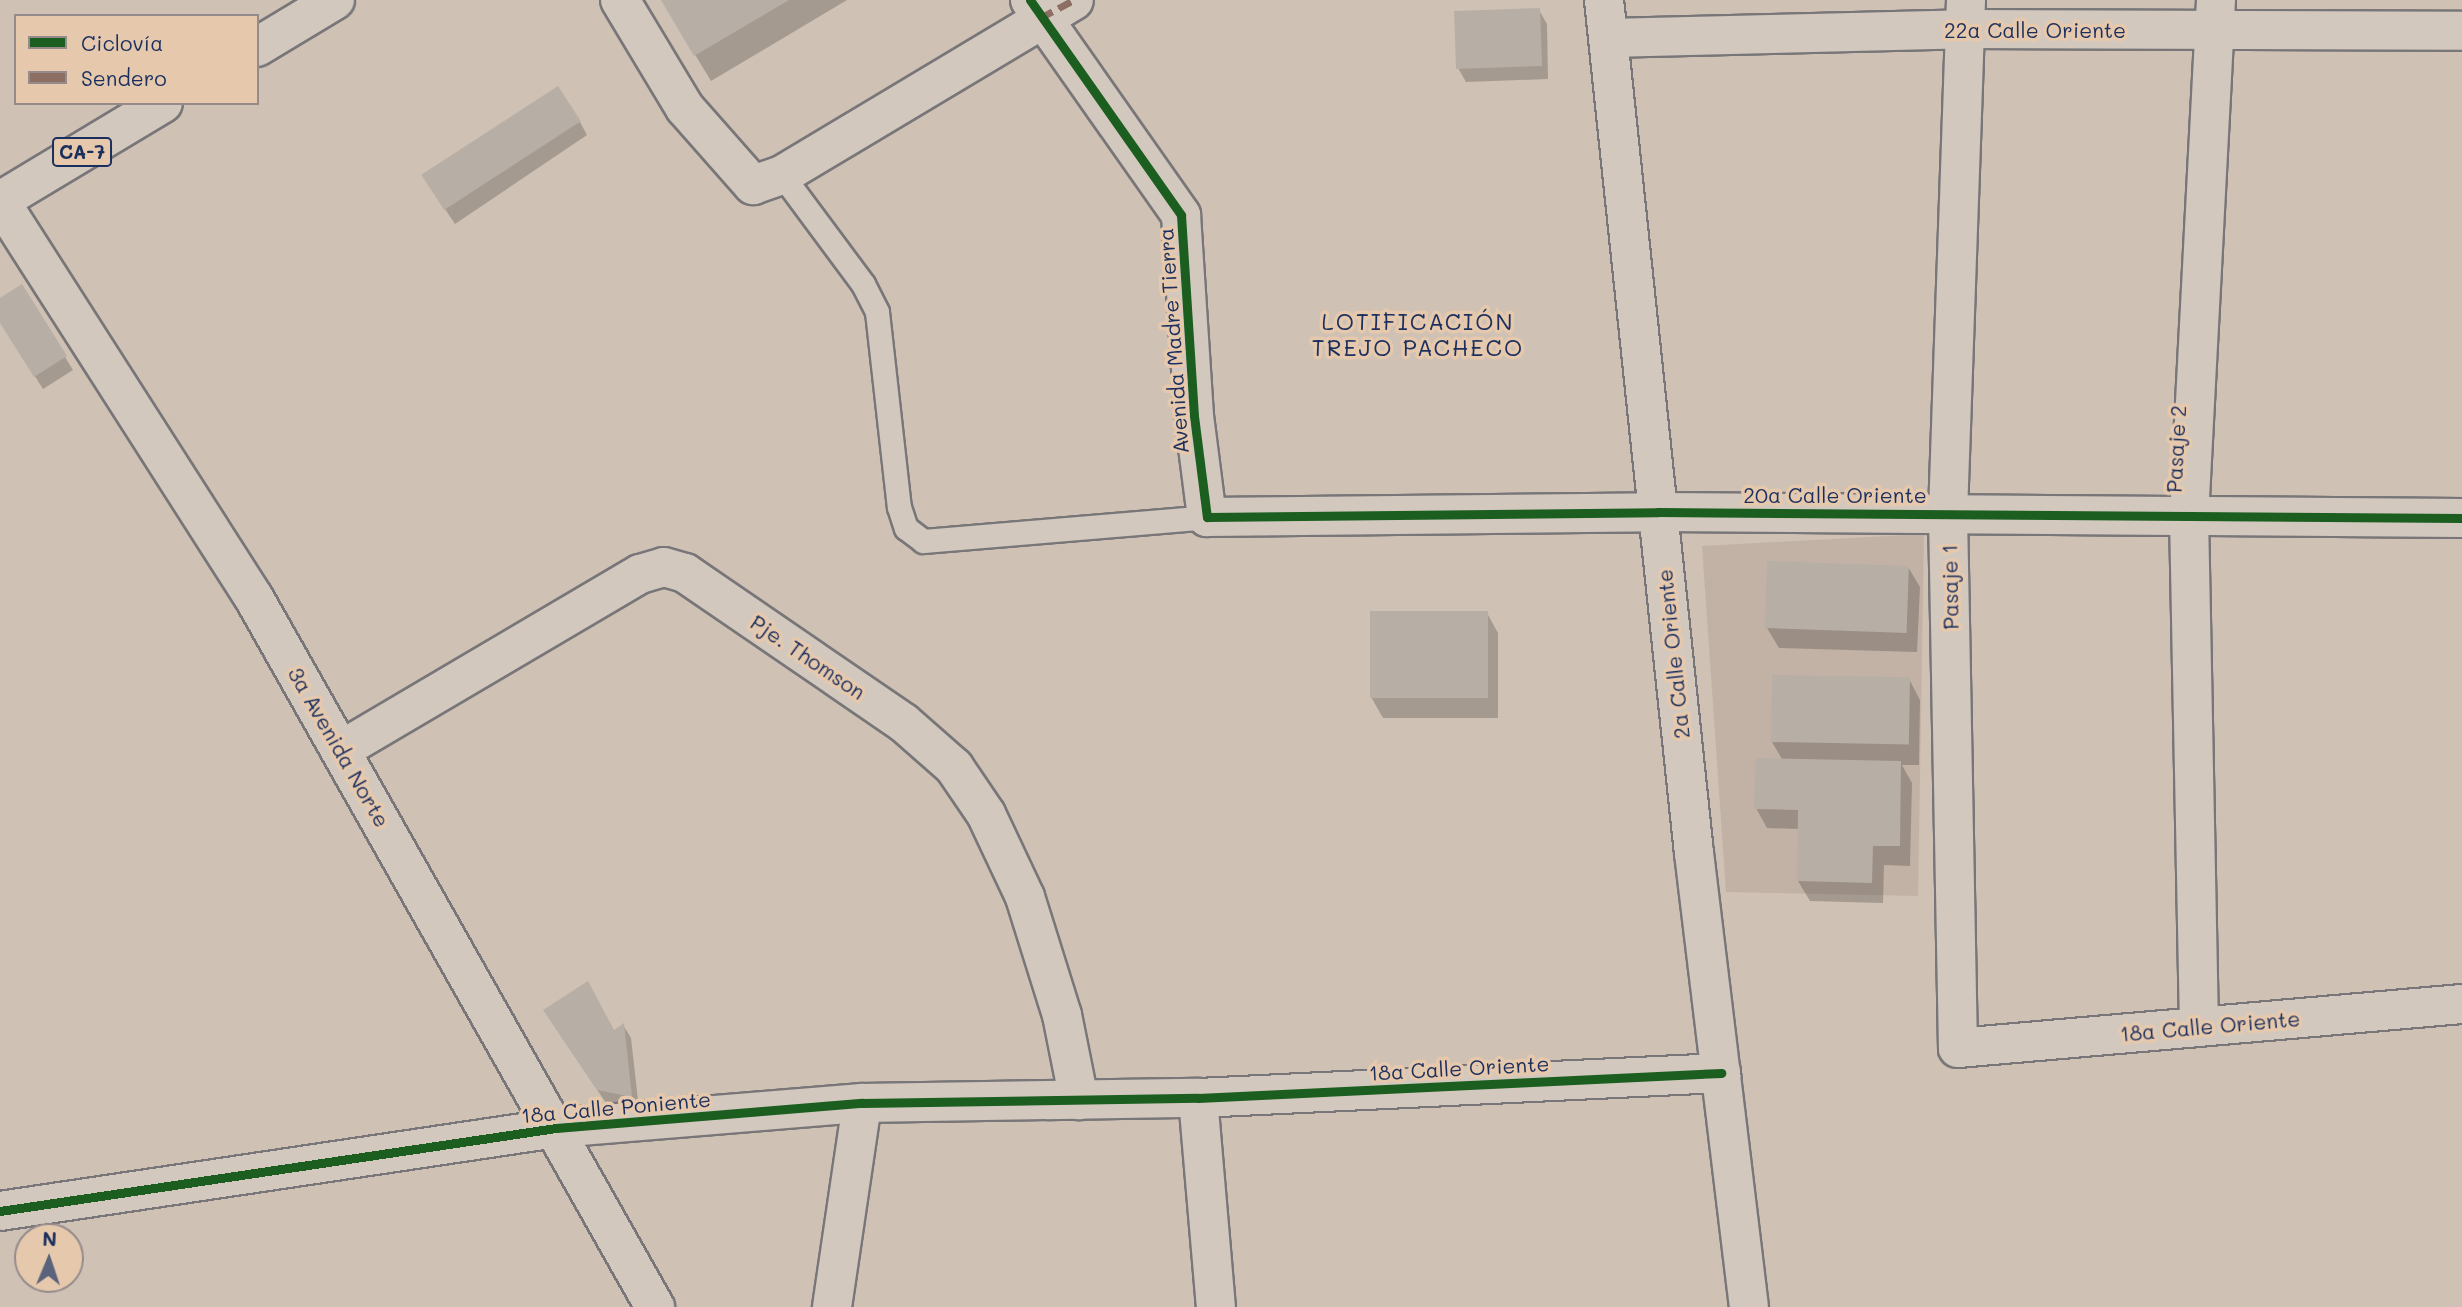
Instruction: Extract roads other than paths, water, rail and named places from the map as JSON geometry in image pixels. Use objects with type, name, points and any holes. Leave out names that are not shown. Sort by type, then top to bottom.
[{"type":"street","points":[[271,38],[335,0]]},
{"type":"street","points":[[620,0],[685,107],[753,185],[782,175],[1035,9],[1074,0]]},
{"type":"street","name":"2a Calle Oriente","points":[[1604,0],[1694,853],[1749,1307]]},
{"type":"street","name":"Avenida Madre Tierra","points":[[1035,9],[1181,215],[1194,416],[1207,517]]},
{"type":"street","name":"22a Calle Oriente","points":[[1608,38],[1965,14],[2216,15],[2462,31]]},
{"type":"street","name":"Pasaje 1","points":[[1958,1048],[1948,514],[1965,14]]},
{"type":"street","name":"Pasaje 2","points":[[2199,1027],[2189,517],[2216,15]]},
{"type":"street","name":"CA-7","points":[[0,201],[160,105]]},
{"type":"street","name":"3a Avenida Norte","points":[[0,201],[254,598],[556,1128],[654,1307]]},
{"type":"street","name":"20a Calle Oriente","points":[[1207,517],[1658,512],[2462,517]]},
{"type":"street","name":"Pje. Thomson","points":[[341,750],[640,574],[664,567],[685,573],[904,723],[954,767],[986,814],[1025,897],[1062,1015],[1079,1100]]},
{"type":"street","name":"18a Calle Oriente","points":[[1958,1048],[2462,1004]]},
{"type":"street","name":"18a Calle Oriente","points":[[1198,1098],[1721,1073]]},
{"type":"street","points":[[1198,1098],[1216,1307]]},
{"type":"street","name":"18a Calle Poniente","points":[[0,1211],[556,1128],[862,1104],[1198,1098]]},
{"type":"street","points":[[832,1307],[862,1104]]},
{"type":"lane","points":[[782,175],[863,284],[877,312],[899,507],[906,528],[923,541],[1207,517]]},
{"type":"district","name":"LOTIFICACIÓN TREJO PACHECO","points":[[1418,334]]}]
